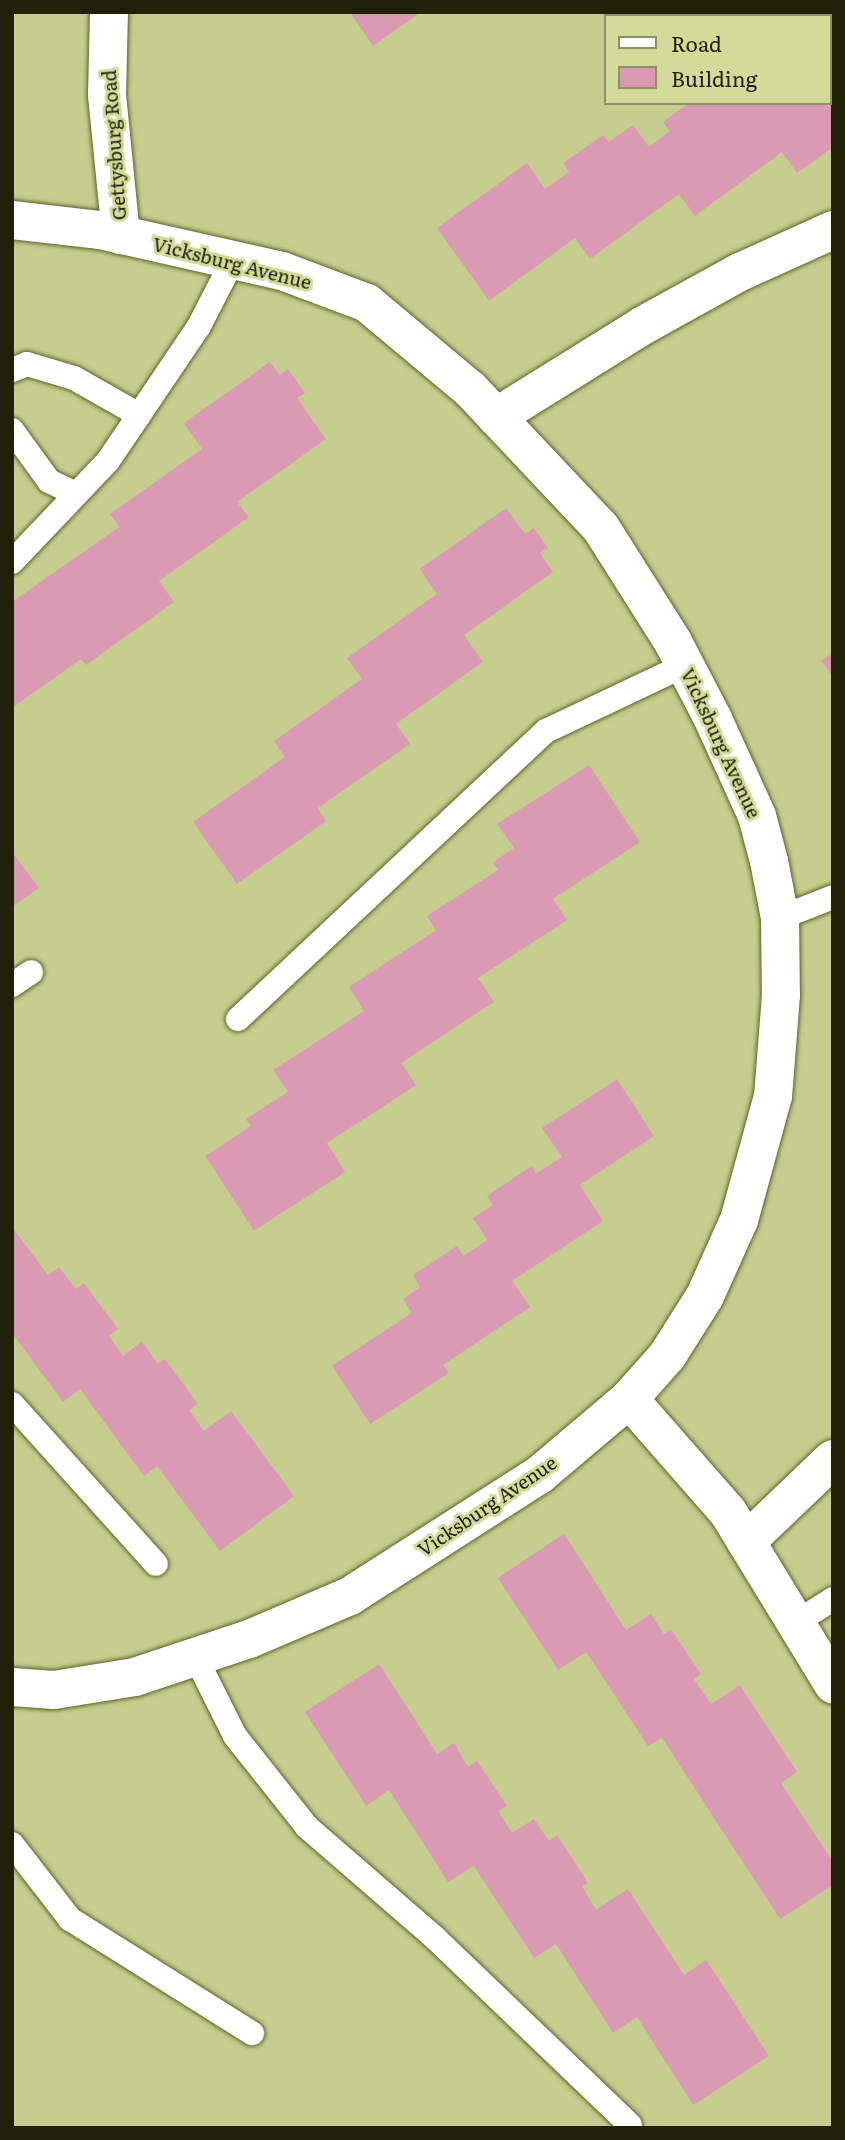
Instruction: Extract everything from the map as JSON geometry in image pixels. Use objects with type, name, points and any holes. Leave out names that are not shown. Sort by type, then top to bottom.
[{"type":"street","name":"Gettysburg Road","points":[[109,12],[107,95],[121,235]]},
{"type":"street","name":"Vicksburg Avenue","points":[[12,220],[121,235],[282,271],[367,303],[421,345],[496,417],[601,528],[685,665],[757,816],[780,918],[781,995],[773,1096],[739,1220],[705,1296],[667,1356],[629,1399],[538,1475],[350,1597],[195,1656],[122,1679],[54,1690],[12,1687]]},
{"type":"street","points":[[496,417],[642,326],[740,272],[833,230]]},
{"type":"street","points":[[629,1399],[728,1512],[833,1684]]},
{"type":"street","points":[[746,1542],[833,1459]]},
{"type":"lane","points":[[12,562],[108,461],[199,326],[233,260]]},
{"type":"lane","points":[[12,370],[27,364],[74,378],[139,415]]},
{"type":"lane","points":[[12,430],[48,481],[76,494]]},
{"type":"lane","points":[[238,1018],[545,731],[685,665]]},
{"type":"lane","points":[[780,918],[833,897]]},
{"type":"lane","points":[[12,1404],[156,1564]]},
{"type":"lane","points":[[796,1623],[833,1600]]},
{"type":"lane","points":[[195,1656],[235,1737],[307,1827],[435,1937],[630,2125]]},
{"type":"lane","points":[[12,1844],[70,1919],[253,2033]]},
{"type":"building","points":[[350,12],[421,12],[373,46]]},
{"type":"building","points":[[831,90],[833,147],[797,173],[782,152],[695,216],[679,194],[590,259],[575,238],[489,301],[437,228],[527,163],[545,189],[569,172],[563,163],[603,135],[609,142],[633,125],[649,147],[670,131],[663,122],[686,105],[831,105]]},
{"type":"building","points":[[270,362],[280,375],[288,369],[305,393],[297,398],[326,439],[237,502],[249,517],[159,581],[174,602],[86,665],[81,659],[12,708],[12,602],[119,527],[110,514],[202,449],[184,423]]},
{"type":"building","points":[[506,508],[525,534],[534,528],[548,548],[540,553],[553,572],[464,635],[483,662],[396,724],[410,744],[318,808],[326,821],[237,884],[193,822],[285,757],[274,741],[362,679],[347,658],[437,594],[420,569]]},
{"type":"building","points":[[833,653],[833,677],[821,661]]},
{"type":"building","points":[[589,765],[640,842],[553,899],[567,920],[478,978],[494,1002],[401,1063],[416,1085],[327,1143],[345,1172],[254,1231],[205,1156],[251,1126],[246,1119],[288,1092],[273,1070],[364,1011],[349,987],[436,930],[427,916],[498,870],[493,862],[514,848],[497,824]]},
{"type":"building","points":[[12,852],[39,888],[12,907]]},
{"type":"building","points":[[617,1079],[654,1136],[580,1185],[603,1221],[512,1281],[530,1307],[443,1365],[449,1373],[370,1424],[332,1366],[412,1313],[403,1299],[420,1287],[413,1275],[457,1246],[463,1256],[487,1240],[473,1218],[493,1205],[487,1196],[532,1166],[536,1174],[562,1157],[542,1128]]},
{"type":"building","points":[[12,1227],[48,1275],[59,1267],[76,1289],[84,1283],[118,1329],[109,1336],[123,1356],[142,1341],[158,1364],[165,1359],[198,1404],[189,1410],[204,1431],[231,1411],[294,1496],[220,1551],[157,1466],[144,1476],[80,1389],[63,1402],[12,1333]]},
{"type":"building","points":[[564,1534],[626,1630],[651,1614],[664,1634],[671,1629],[701,1674],[694,1679],[711,1704],[740,1685],[797,1772],[781,1783],[833,1862],[833,1885],[780,1919],[662,1738],[648,1746],[586,1652],[558,1670],[498,1578]]},
{"type":"building","points":[[379,1664],[437,1754],[454,1743],[468,1767],[477,1761],[507,1806],[498,1811],[512,1833],[534,1819],[549,1841],[557,1835],[588,1883],[582,1886],[596,1910],[628,1889],[684,1975],[706,1960],[769,2056],[693,2105],[637,2017],[613,2033],[556,1944],[534,1958],[474,1866],[448,1882],[389,1790],[366,1806],[305,1712]]}]
